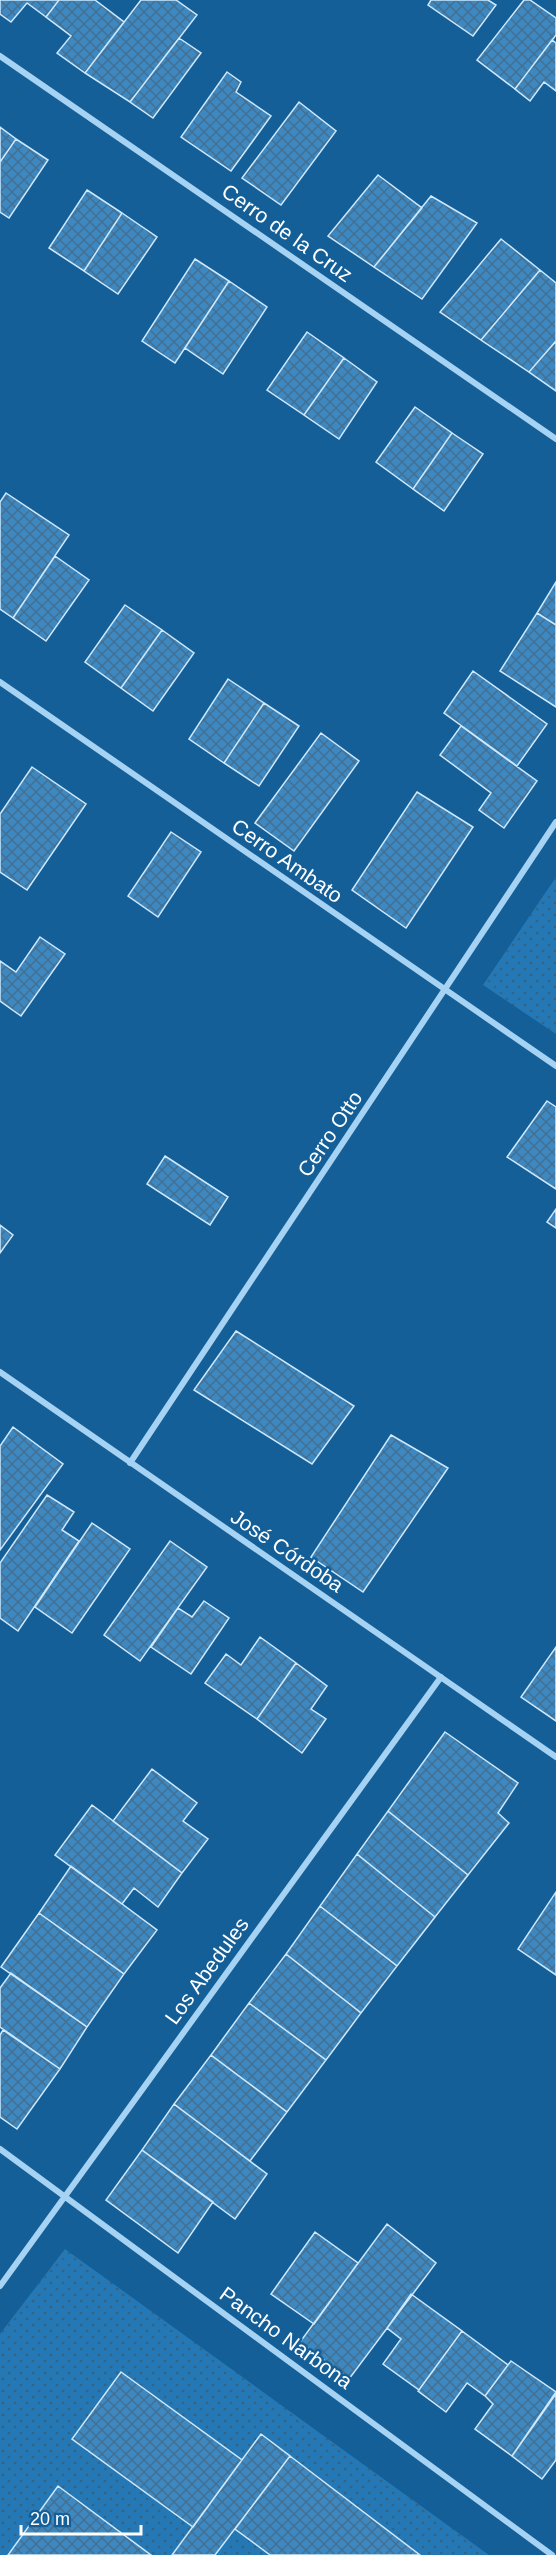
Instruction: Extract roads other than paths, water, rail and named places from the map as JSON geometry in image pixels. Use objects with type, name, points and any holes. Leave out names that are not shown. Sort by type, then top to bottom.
[{"type":"street","name":"Cerro de la Cruz","points":[[0,56],[556,439]]},
{"type":"street","name":"Cerro Ambato","points":[[0,682],[556,1066]]},
{"type":"street","name":"Cerro Otto","points":[[130,1463],[556,822]]},
{"type":"street","name":"José Córdoba","points":[[0,1372],[556,1757]]},
{"type":"street","name":"Los Abedules","points":[[0,2286],[441,1677]]},
{"type":"street","name":"Pancho Narbona","points":[[0,2149],[552,2555]]}]
